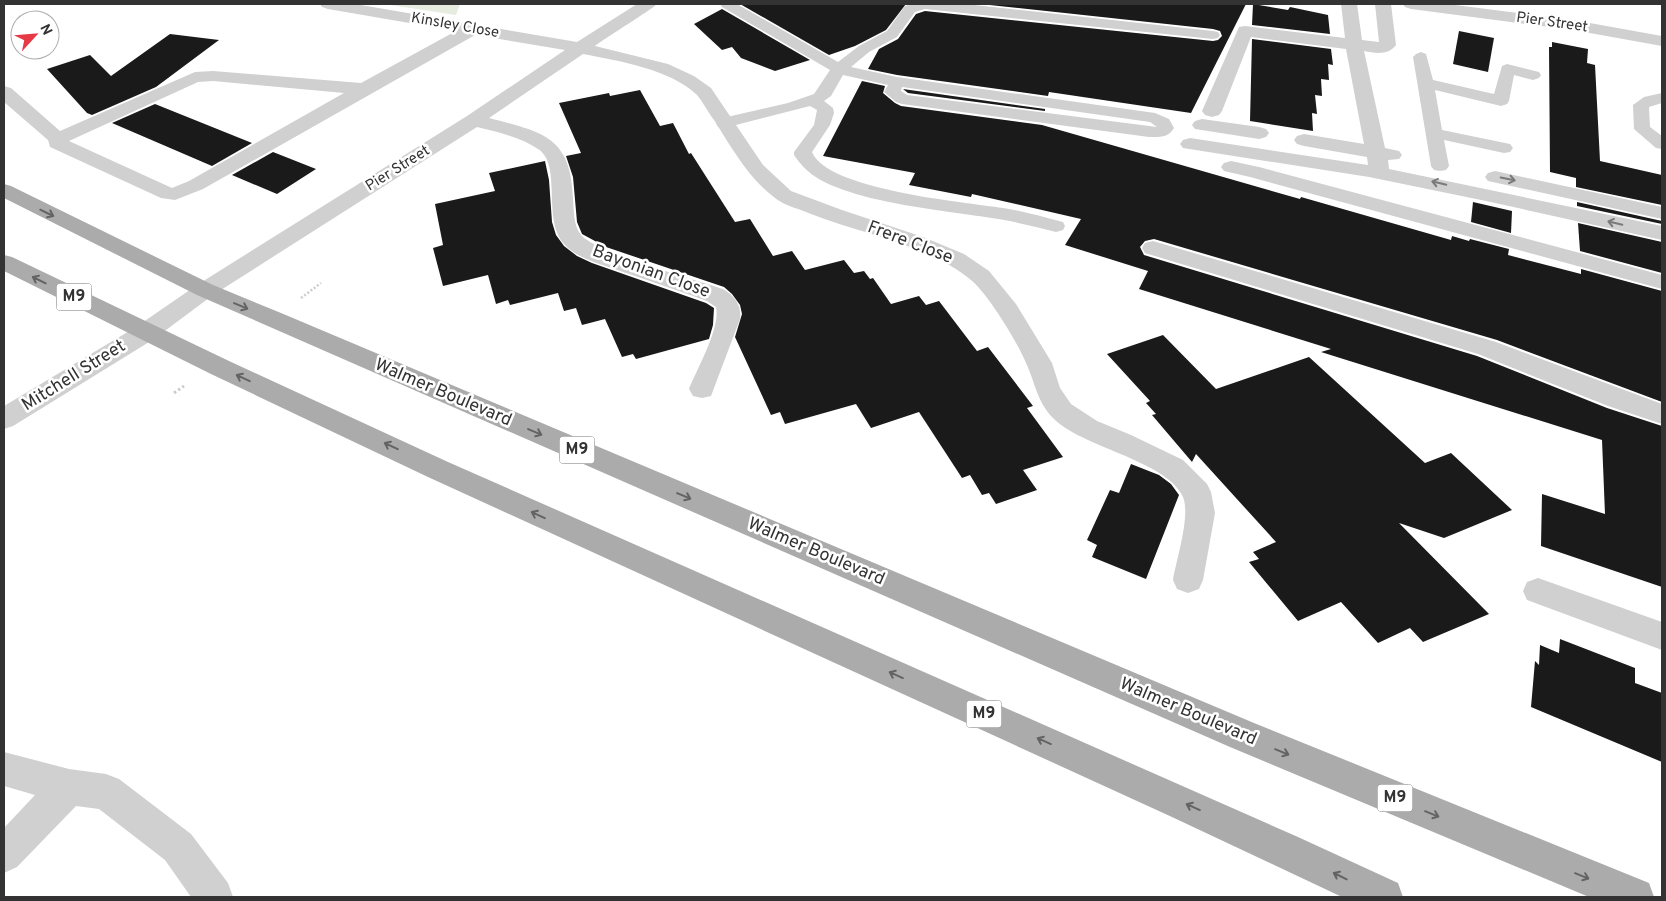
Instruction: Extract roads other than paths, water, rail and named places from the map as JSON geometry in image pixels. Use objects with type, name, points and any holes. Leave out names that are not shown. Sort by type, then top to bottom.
[{"type":"main road","name":"Walmer Boulevard","points":[[4,190],[205,290],[1242,735],[1635,897]]},
{"type":"main road","name":"M9","points":[[4,262],[145,333],[582,535],[1242,829],[1384,897]]},
{"type":"street","name":"Kinsley Close","points":[[328,4],[582,48]]},
{"type":"street","points":[[613,4],[641,8]]},
{"type":"street","points":[[1349,4],[1354,45],[1388,208]]},
{"type":"street","points":[[1384,4],[1387,45],[1377,48],[1245,31],[1207,118],[1662,233]]},
{"type":"street","name":"Pier Street","points":[[1411,4],[1574,25],[1662,41]]},
{"type":"street","name":"Pier Street","points":[[145,333],[205,290],[474,120],[641,8]]},
{"type":"street","points":[[4,92],[58,139],[57,143],[59,145],[168,194],[175,194],[196,185],[471,30]]},
{"type":"street","name":"Frere Close","points":[[582,48],[654,65],[688,80],[704,92],[756,169],[784,195],[834,216],[915,242],[956,259],[981,276],[1004,304],[1039,363],[1048,391],[1062,411],[1087,428],[1122,442],[1172,468],[1186,478],[1197,492],[1200,513],[1188,580]]},
{"type":"street","points":[[58,139],[195,77],[213,76],[366,89]]},
{"type":"street","name":"Bayonian Close","points":[[474,120],[519,132],[546,145],[554,154],[562,177],[563,216],[572,240],[595,254],[715,295],[723,300],[727,306],[728,319],[702,388]]},
{"type":"street","points":[[1190,144],[1316,161],[1440,166],[1662,213]]},
{"type":"street","points":[[1231,167],[1252,171],[1662,282]]},
{"type":"street","points":[[1153,248],[1487,348],[1528,362],[1599,393],[1662,414]]},
{"type":"street","name":"Mitchell Street","points":[[4,420],[145,333]]},
{"type":"street","points":[[1538,591],[1662,636]]},
{"type":"street","points":[[4,769],[69,787],[106,792],[178,847],[214,897]]},
{"type":"street","points":[[4,854],[69,787]]},
{"type":"lane","points":[[727,4],[839,69],[897,82],[1155,118],[1164,123],[1166,128],[1161,132],[1149,132],[902,98],[892,92],[897,82]]},
{"type":"lane","points":[[724,123],[812,101],[825,93],[830,81],[839,69],[864,49],[892,34],[910,9],[924,5],[1213,35]]},
{"type":"lane","points":[[1421,57],[1440,166]]},
{"type":"lane","points":[[1426,83],[1501,101],[1507,69],[1533,75]]},
{"type":"lane","points":[[1662,98],[1650,100],[1640,105],[1642,129],[1662,144]]},
{"type":"lane","points":[[812,101],[823,107],[827,112],[803,155],[814,167],[841,183],[898,197],[1005,214],[1056,226]]},
{"type":"lane","points":[[1434,133],[1504,148]]}]
